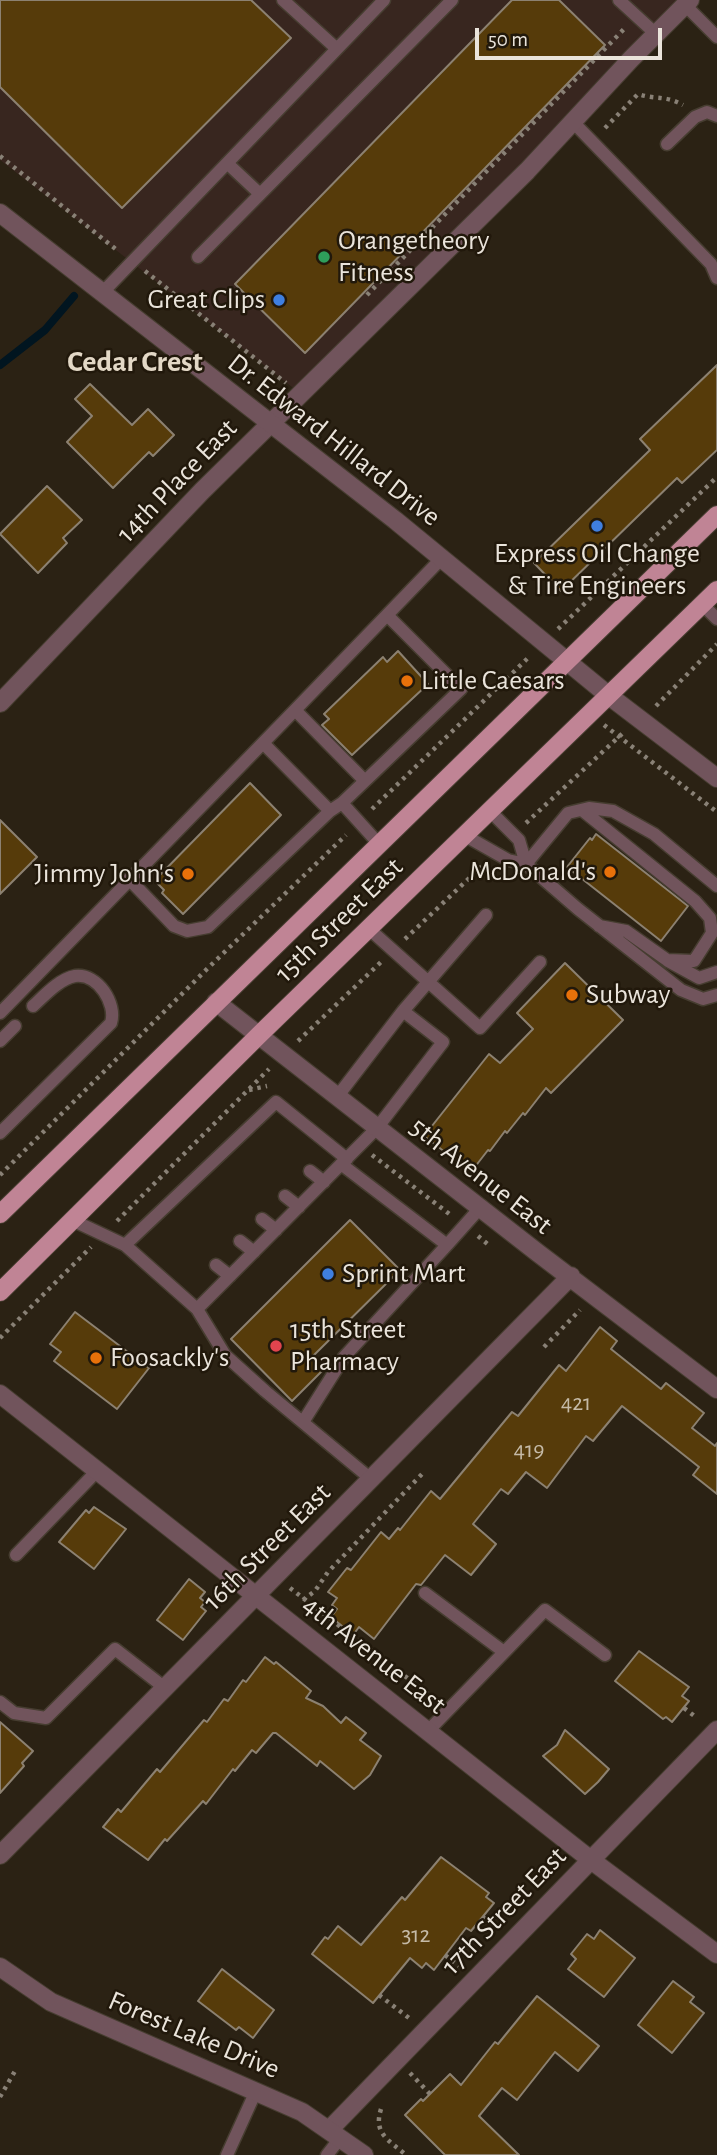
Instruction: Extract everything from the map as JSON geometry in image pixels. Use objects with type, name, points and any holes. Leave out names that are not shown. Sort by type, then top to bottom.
[{"type":"main road","name":"15th Street East","points":[[0,1214],[717,514]]},
{"type":"main road","name":"15th Street East","points":[[0,1292],[258,1035],[717,590]]},
{"type":"street","name":"14th Place East","points":[[0,703],[270,423],[527,171],[687,3]]},
{"type":"street","name":"Dr. Edward Hillard Drive","points":[[0,213],[442,558],[608,695],[717,778]]},
{"type":"street","name":"5th Avenue East","points":[[216,1002],[717,1389]]},
{"type":"street","name":"16th Street East","points":[[0,1855],[571,1276]]},
{"type":"street","name":"4th Avenue East","points":[[0,1394],[591,1860],[717,1954]]},
{"type":"street","name":"17th Street East","points":[[335,2134],[591,1860],[717,1730]]},
{"type":"street","name":"Forest Lake Drive","points":[[0,1968],[51,2002],[302,2112],[364,2155]]},
{"type":"lane","points":[[283,0],[337,49]]},
{"type":"lane","points":[[103,292],[384,0]]},
{"type":"lane","points":[[198,257],[452,0]]},
{"type":"lane","points":[[619,0],[656,34]]},
{"type":"lane","points":[[687,3],[717,37]]},
{"type":"lane","points":[[667,144],[695,117],[707,112],[717,116]]},
{"type":"lane","points":[[573,122],[711,264],[717,278]]},
{"type":"lane","points":[[227,163],[260,194]]},
{"type":"lane","points":[[0,1013],[442,558]]},
{"type":"lane","points":[[702,604],[717,619]]},
{"type":"lane","points":[[129,878],[174,926],[187,932],[208,928],[461,689],[387,615]]},
{"type":"lane","points":[[295,710],[365,781]]},
{"type":"lane","points":[[263,743],[330,811]]},
{"type":"lane","points":[[342,803],[379,844]]},
{"type":"lane","points":[[526,864],[568,813],[589,808],[613,811],[653,834],[717,886]]},
{"type":"lane","points":[[489,810],[520,839],[526,864]]},
{"type":"lane","points":[[582,810],[695,901],[713,922],[712,933],[694,961],[667,960]]},
{"type":"lane","points":[[464,835],[508,860],[526,864],[681,990],[703,999],[717,995]]},
{"type":"lane","points":[[337,1097],[427,981],[486,915]]},
{"type":"lane","points":[[599,926],[626,931],[667,960],[699,978],[717,972]]},
{"type":"lane","points":[[368,928],[480,1028],[540,961]]},
{"type":"lane","points":[[0,1133],[111,1023],[114,1013],[102,989],[88,978],[74,976],[53,988],[33,1006]]},
{"type":"lane","points":[[197,1309],[377,1128],[443,1042],[403,1011]]},
{"type":"lane","points":[[0,1041],[15,1026]]},
{"type":"lane","points":[[125,1245],[159,1221],[207,1176],[256,1129],[276,1102],[447,1245]]},
{"type":"lane","points":[[310,1171],[324,1182]]},
{"type":"lane","points":[[285,1196],[299,1207]]},
{"type":"lane","points":[[303,1422],[344,1357],[480,1208]]},
{"type":"lane","points":[[262,1219],[276,1230]]},
{"type":"lane","points":[[72,1220],[125,1245],[197,1309],[225,1355],[371,1479]]},
{"type":"lane","points":[[240,1241],[254,1252]]},
{"type":"lane","points":[[216,1265],[230,1276]]},
{"type":"lane","points":[[16,1555],[97,1471]]},
{"type":"lane","points":[[425,1593],[504,1652]]},
{"type":"lane","points":[[428,1731],[545,1610],[605,1655]]},
{"type":"lane","points":[[0,1702],[14,1713],[46,1718],[115,1649],[165,1688]]},
{"type":"lane","points":[[227,2155],[256,2091]]},
{"type":"lane","points":[[327,2155],[335,2134]]},
{"type":"path","points":[[358,305],[636,16]]},
{"type":"path","points":[[592,141],[638,94],[650,98],[669,97],[684,105],[695,117]]},
{"type":"path","points":[[0,156],[106,240]]},
{"type":"path","points":[[153,276],[301,394]]},
{"type":"path","points":[[281,379],[291,371]]},
{"type":"path","points":[[0,1175],[208,968],[717,477]]},
{"type":"path","points":[[514,835],[619,735],[642,720],[717,644]]},
{"type":"path","points":[[512,674],[540,687]]},
{"type":"path","points":[[588,714],[717,812]]},
{"type":"path","points":[[0,1338],[284,1055],[495,853]]},
{"type":"path","points":[[544,1347],[594,1294]]},
{"type":"path","points":[[282,1616],[315,1591],[328,1572],[422,1474]]},
{"type":"path","points":[[276,1576],[449,1710]]},
{"type":"path","points":[[684,1708],[698,1718]]},
{"type":"path","points":[[483,1917],[496,1928]]},
{"type":"path","points":[[445,1955],[458,1966]]},
{"type":"path","points":[[379,1996],[418,2025]]},
{"type":"path","points":[[404,2084],[420,2068]]},
{"type":"path","points":[[0,2097],[15,2071]]},
{"type":"path","points":[[388,2100],[377,2119],[379,2128],[383,2136],[406,2155]]},
{"type":"shaded area","points":[[0,0],[690,0],[301,394],[0,160]]},
{"type":"building","points":[[0,0],[251,0],[291,38],[122,208],[0,87]]},
{"type":"building","points":[[512,0],[559,0],[605,45],[305,353],[235,284]]},
{"type":"building","points":[[717,365],[717,450],[682,483],[677,478],[561,591],[534,563],[650,450],[640,439]]},
{"type":"building","points":[[90,384],[132,425],[148,409],[174,435],[153,456],[149,452],[113,488],[67,442],[92,416],[75,399]]},
{"type":"building","points":[[47,486],[82,520],[63,538],[67,543],[38,573],[0,534]]},
{"type":"building","points":[[398,651],[428,684],[352,755],[322,725],[329,719],[324,714],[383,657],[387,662]]},
{"type":"building","points":[[250,783],[281,815],[183,914],[162,893],[164,890],[156,882],[160,878],[158,877]]},
{"type":"building","points":[[0,820],[37,857],[0,894]]},
{"type":"building","points":[[596,834],[688,906],[661,941],[567,867]]},
{"type":"building","points":[[565,963],[623,1020],[551,1093],[546,1088],[525,1115],[523,1113],[507,1133],[505,1131],[471,1172],[424,1136],[489,1054],[500,1063],[533,1029],[517,1013]]},
{"type":"building","points":[[350,1220],[400,1270],[312,1357],[324,1369],[292,1401],[231,1339]]},
{"type":"building","name":"Foosackly's","points":[[75,1312],[149,1368],[117,1409],[54,1361],[61,1352],[50,1344]]},
{"type":"building","points":[[600,1327],[617,1341],[611,1349],[661,1389],[666,1383],[704,1413],[692,1428],[715,1446],[717,1443],[717,1494],[693,1475],[699,1467],[622,1406],[593,1441],[586,1436],[547,1488],[526,1472],[508,1494],[501,1489],[473,1524],[496,1544],[471,1575],[445,1555],[421,1585],[416,1584],[374,1639],[359,1627],[353,1635],[331,1617],[337,1609],[332,1605],[337,1598],[328,1592],[347,1568],[351,1570],[381,1532],[389,1539],[398,1528],[400,1530],[431,1491],[440,1499],[512,1412],[518,1416],[559,1365],[566,1371]]},
{"type":"building","points":[[94,1507],[126,1529],[94,1569],[59,1542],[86,1510],[89,1513]]},
{"type":"building","points":[[189,1579],[205,1592],[200,1598],[205,1602],[201,1607],[206,1611],[183,1640],[157,1620]]},
{"type":"building","points":[[639,1651],[689,1687],[682,1696],[689,1701],[672,1722],[666,1717],[663,1719],[615,1681]]},
{"type":"building","points":[[265,1657],[274,1664],[276,1662],[311,1691],[306,1698],[323,1706],[341,1723],[346,1717],[366,1733],[360,1740],[381,1756],[370,1775],[354,1789],[320,1761],[317,1766],[273,1733],[256,1753],[252,1750],[235,1771],[233,1769],[206,1804],[203,1801],[148,1860],[103,1827],[118,1809],[121,1812],[157,1769],[160,1772],[204,1720],[207,1722],[224,1699],[228,1701]]},
{"type":"building","points":[[0,1722],[33,1751],[22,1763],[24,1766],[0,1793]]},
{"type":"building","points":[[565,1730],[609,1769],[585,1794],[543,1756],[557,1745]]},
{"type":"building","points":[[441,1857],[489,1893],[486,1897],[494,1903],[471,1931],[466,1928],[434,1970],[426,1963],[422,1968],[410,1958],[373,2003],[312,1954],[338,1926],[361,1945],[402,1897],[405,1900]]},
{"type":"building","points":[[600,1930],[635,1958],[604,1997],[568,1969],[576,1959],[571,1954],[587,1934],[594,1939]]},
{"type":"building","points":[[222,1969],[274,2010],[253,2038],[239,2027],[236,2030],[198,2001]]},
{"type":"building","points":[[673,1981],[694,1997],[690,2002],[704,2013],[672,2053],[638,2025]]},
{"type":"building","points":[[537,1996],[599,2046],[578,2071],[555,2052],[517,2100],[502,2088],[479,2116],[519,2155],[445,2155],[405,2115],[450,2074],[461,2085]]},
{"type":"waterway","points":[[0,365],[45,330],[74,296]]},
{"type":"place","name":"Orangetheory Fitness","points":[[324,257]]},
{"type":"place","name":"Great Clips","points":[[279,300]]},
{"type":"place","name":"Express Oil Change & Tire Engineers","points":[[597,526]]},
{"type":"place","name":"Little Caesars","points":[[407,681]]},
{"type":"place","name":"McDonald's","points":[[610,872]]},
{"type":"place","name":"Jimmy John's","points":[[188,874]]},
{"type":"place","name":"Subway","points":[[572,995]]},
{"type":"place","name":"Sprint Mart","points":[[328,1274]]},
{"type":"place","name":"15th Street Pharmacy","points":[[276,1346]]},
{"type":"place","name":"Foosackly's","points":[[96,1358]]},
{"type":"district","name":"Cedar Crest","points":[[135,362]]}]
